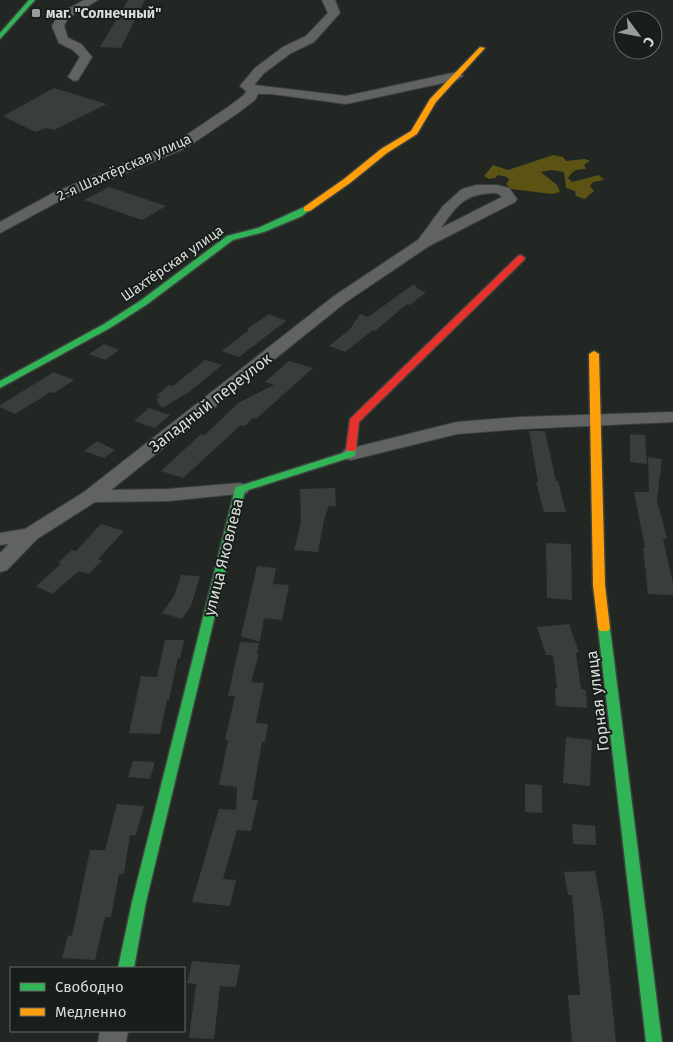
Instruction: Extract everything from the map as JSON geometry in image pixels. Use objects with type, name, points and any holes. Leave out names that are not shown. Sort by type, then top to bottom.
[{"type":"street","points":[[0,37],[32,0]]},
{"type":"street","points":[[74,77],[86,57],[77,47],[63,40],[58,26],[63,16],[92,0]]},
{"type":"street","points":[[329,1],[334,13],[310,39],[287,50],[259,71],[246,86],[253,90],[272,90],[346,100],[457,76]]},
{"type":"street","name":"Шахтёрская улица","points":[[0,384],[107,326],[143,303],[230,238],[261,230],[299,214],[347,181],[384,151],[414,132],[420,125],[432,100],[482,48]]},
{"type":"street","name":"2-я Шахтёрская улица","points":[[0,228],[58,196],[180,145],[233,110],[250,97],[253,90]]},
{"type":"street","name":"Западный переулок","points":[[0,566],[30,535],[91,496],[340,299],[424,243],[510,199],[508,194],[502,189],[481,189],[468,192],[443,214],[424,243]]},
{"type":"street","points":[[521,258],[354,421],[351,454],[457,428],[521,422],[673,417]]},
{"type":"street","name":"Горная улица","points":[[594,354],[599,585],[654,1042]]},
{"type":"street","name":"улица Яковлева","points":[[126,967],[141,892],[240,489],[351,454]]},
{"type":"street","points":[[91,496],[168,495],[240,489]]},
{"type":"street","points":[[0,539],[30,535]]},
{"type":"shaded area","points":[[553,155],[563,157],[566,161],[585,159],[590,161],[584,165],[586,169],[576,170],[570,175],[568,178],[572,182],[599,175],[604,180],[593,182],[590,186],[594,191],[585,199],[576,196],[575,191],[566,188],[564,172],[551,170],[541,172],[557,185],[560,192],[552,194],[511,189],[506,184],[509,180],[507,177],[498,175],[495,178],[489,179],[484,176],[493,165],[508,170]]},
{"type":"building","points":[[128,0],[145,0],[121,48],[100,47]]},
{"type":"building","points":[[54,88],[107,104],[54,130],[46,128],[35,132],[3,116]]},
{"type":"building","points":[[109,187],[166,206],[142,220],[84,200]]},
{"type":"building","points":[[414,284],[418,289],[426,292],[410,305],[407,304],[375,331],[373,330],[345,352],[329,346],[350,329],[360,314],[368,317]]},
{"type":"building","points":[[269,314],[286,321],[239,357],[222,351],[249,330],[247,329]]},
{"type":"building","points":[[104,344],[119,350],[105,360],[89,354]]},
{"type":"building","points":[[205,360],[222,365],[189,392],[162,408],[156,400],[160,396],[157,395],[169,385],[173,386]]},
{"type":"building","points":[[289,361],[313,368],[256,419],[253,418],[245,426],[241,425],[183,478],[161,471],[201,434],[205,435],[238,403],[274,385],[265,382]]},
{"type":"building","points":[[54,372],[74,380],[15,414],[0,407],[0,405]]},
{"type":"building","points":[[149,408],[170,415],[155,428],[134,421]]},
{"type":"building","points":[[529,431],[545,431],[556,481],[558,481],[566,512],[544,512],[536,482],[538,482]]},
{"type":"building","points":[[630,434],[645,435],[647,464],[630,462]]},
{"type":"building","points":[[97,441],[115,450],[104,458],[84,451]]},
{"type":"building","points":[[648,457],[662,459],[657,500],[667,539],[663,539],[673,583],[673,595],[648,594],[643,548],[645,548],[634,492],[649,492]]},
{"type":"building","points":[[335,488],[336,506],[329,506],[324,520],[318,552],[294,550],[301,522],[300,489]]},
{"type":"building","points":[[101,524],[124,531],[98,559],[102,561],[88,574],[79,571],[52,594],[36,586],[61,564],[58,563],[72,550],[76,551]]},
{"type":"building","points":[[546,543],[571,544],[572,600],[547,598]]},
{"type":"building","points":[[257,566],[276,568],[273,584],[289,585],[282,620],[264,618],[260,642],[241,636]]},
{"type":"building","points":[[181,575],[200,576],[191,606],[182,619],[162,613],[174,596]]},
{"type":"building","points":[[569,624],[579,652],[576,653],[581,689],[586,690],[587,708],[556,706],[555,688],[557,688],[553,655],[546,655],[537,627]]},
{"type":"building","points":[[165,640],[184,640],[169,700],[167,700],[160,734],[129,733],[141,676],[157,677]]},
{"type":"building","points":[[240,642],[259,643],[257,654],[259,654],[251,682],[264,683],[256,723],[268,724],[265,742],[262,742],[252,800],[258,800],[251,831],[237,830],[223,879],[236,880],[230,906],[192,902],[219,809],[236,810],[237,787],[219,785],[228,740],[225,740],[235,696],[228,696]]},
{"type":"building","points":[[566,737],[592,740],[590,786],[563,783]]},
{"type":"building","points":[[133,761],[155,762],[150,779],[128,777]]},
{"type":"building","points":[[525,784],[542,785],[542,813],[525,812]]},
{"type":"building","points":[[117,804],[144,806],[136,835],[130,835],[124,874],[119,874],[111,917],[105,917],[95,960],[62,958],[68,935],[72,936],[90,850],[105,850]]},
{"type":"building","points":[[572,824],[595,826],[596,845],[573,844]]},
{"type":"building","points":[[595,871],[603,915],[616,1042],[572,1042],[568,995],[580,995],[572,895],[568,895],[564,872]]},
{"type":"building","points":[[192,961],[240,965],[236,987],[220,986],[214,1039],[189,1038],[196,984],[187,983]]},
{"type":"traffic: fast","points":[[0,37],[32,0]]},
{"type":"traffic: fast","points":[[0,385],[107,326],[143,303],[230,238],[261,230],[307,209]]},
{"type":"traffic: fast","points":[[126,967],[139,902],[240,489],[351,454],[351,449]]},
{"type":"traffic: fast","points":[[604,628],[654,1042]]},
{"type":"traffic: slow","points":[[307,209],[347,181],[384,151],[414,132],[433,101],[482,48]]},
{"type":"traffic: slow","points":[[594,354],[599,585],[604,628]]},
{"type":"traffic: jam","points":[[351,449],[354,421],[521,258]]},
{"type":"place","name":"маг. \"Солнечный\"","points":[[36,13]]}]
